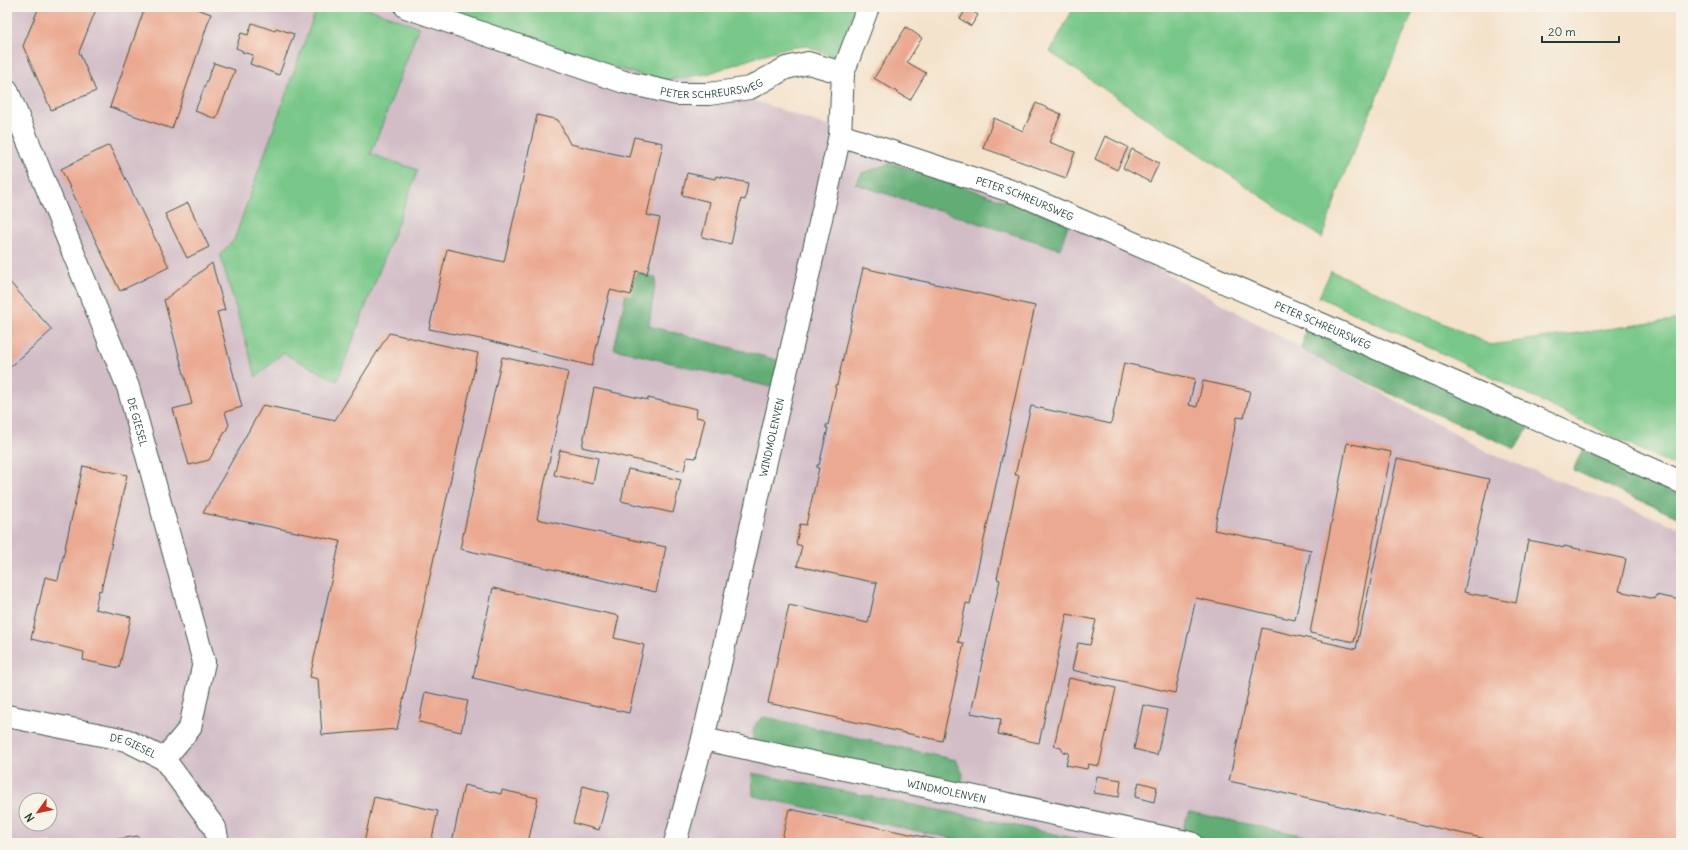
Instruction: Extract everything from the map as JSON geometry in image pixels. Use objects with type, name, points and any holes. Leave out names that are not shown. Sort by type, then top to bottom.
[{"type":"street","name":"PETER SCHREURSWEG","points":[[406,7],[624,82],[677,94],[708,94],[750,88],[786,68],[808,63],[843,73]]},
{"type":"street","points":[[840,134],[843,73],[868,7]]},
{"type":"street","name":"DE GIESEL","points":[[7,90],[128,387],[204,662],[190,728],[164,758]]},
{"type":"street","name":"PETER SCHREURSWEG","points":[[840,134],[1017,193],[1312,320],[1681,482]]},
{"type":"street","name":"WINDMOLENVEN","points":[[675,843],[703,739],[840,134]]},
{"type":"street","name":"DE GIESEL","points":[[7,716],[126,740],[164,758],[215,828],[218,843]]},
{"type":"street","name":"WINDMOLENVEN","points":[[703,739],[1191,843]]},
{"type":"shaded area","points":[[7,7],[484,7],[1027,195],[1489,453],[1681,528],[1681,843],[7,843]]},
{"type":"green space","points":[[317,7],[364,7],[419,27],[371,154],[418,170],[337,381],[283,353],[256,377],[220,254],[234,240]]},
{"type":"green space","points":[[453,7],[855,7],[838,59],[807,46],[780,49],[707,74],[661,81],[586,59],[451,12]]},
{"type":"green space","points":[[1074,7],[1415,7],[1343,177],[1322,238],[1050,52]]},
{"type":"green space","points":[[891,163],[1069,222],[1060,249],[855,184],[862,173]]},
{"type":"green space","points":[[631,271],[656,278],[649,326],[781,361],[774,388],[614,349]]},
{"type":"green space","points":[[1331,271],[1490,345],[1681,319],[1681,469],[1439,352],[1319,297]]},
{"type":"green space","points":[[1308,317],[1532,423],[1515,449],[1380,389],[1301,349]]},
{"type":"green space","points":[[1583,448],[1681,496],[1681,510],[1677,517],[1573,470]]},
{"type":"green space","points":[[765,717],[956,760],[963,774],[961,787],[753,743],[753,731],[755,724]]},
{"type":"green space","points":[[752,773],[1097,843],[973,843],[753,796]]},
{"type":"green space","points":[[1190,812],[1339,843],[1226,843],[1181,834],[1187,816]]},
{"type":"building","points":[[39,7],[97,7],[79,52],[96,91],[51,110],[23,46]]},
{"type":"building","points":[[145,7],[191,7],[211,14],[172,129],[110,107]]},
{"type":"building","points":[[967,8],[978,15],[971,26],[960,19]]},
{"type":"building","points":[[252,23],[275,31],[276,28],[294,34],[279,75],[250,64],[253,55],[242,52],[243,51],[236,48],[241,33],[248,35]]},
{"type":"building","points":[[906,27],[922,38],[907,62],[926,73],[910,100],[874,78]]},
{"type":"building","points":[[214,63],[235,70],[216,119],[195,111]]},
{"type":"building","points":[[1036,103],[1061,114],[1049,142],[1075,152],[1066,178],[983,148],[994,118],[1023,131]]},
{"type":"building","points":[[537,115],[558,120],[570,144],[629,157],[634,137],[663,143],[647,215],[660,218],[647,274],[636,271],[631,295],[610,290],[592,366],[486,340],[429,329],[447,249],[504,262]]},
{"type":"building","points":[[1105,136],[1128,147],[1117,170],[1095,159]]},
{"type":"building","points":[[109,145],[169,267],[120,291],[61,169]]},
{"type":"building","points":[[1132,149],[1159,163],[1150,182],[1123,168]]},
{"type":"building","points":[[687,173],[715,179],[716,176],[748,183],[745,200],[741,199],[731,244],[702,237],[710,202],[682,195]]},
{"type":"building","points":[[188,203],[209,247],[187,258],[165,214]]},
{"type":"building","points":[[212,263],[225,310],[217,312],[242,407],[225,412],[229,425],[209,460],[189,465],[173,409],[192,404],[164,300]]},
{"type":"building","points":[[863,268],[1035,306],[970,604],[966,603],[958,642],[964,643],[942,741],[768,703],[789,605],[868,623],[877,583],[797,566],[802,546],[796,544],[800,524],[806,525],[819,468],[817,468],[817,465],[819,465],[828,428],[826,428],[826,425],[828,425],[836,388],[835,385],[837,385]]},
{"type":"building","points":[[7,279],[52,330],[7,370]]},
{"type":"building","points":[[389,333],[478,353],[397,729],[322,735],[318,679],[310,677],[340,541],[203,513],[263,405],[335,420]]},
{"type":"building","points":[[502,357],[568,372],[537,519],[666,547],[656,592],[460,549]]},
{"type":"building","points":[[1124,363],[1195,379],[1189,405],[1197,407],[1203,381],[1250,391],[1244,418],[1237,417],[1214,530],[1311,550],[1295,620],[1196,598],[1175,693],[1072,670],[1078,643],[1090,645],[1096,620],[1067,614],[1039,743],[998,734],[1001,719],[971,713],[1000,580],[997,579],[1019,475],[1015,475],[1031,406],[1111,424]]},
{"type":"building","points":[[594,388],[697,409],[696,417],[705,419],[696,458],[687,457],[684,471],[582,447]]},
{"type":"building","points":[[1347,443],[1391,452],[1354,642],[1310,633]]},
{"type":"building","points":[[560,450],[598,458],[593,484],[554,475]]},
{"type":"building","points":[[1397,459],[1489,479],[1464,592],[1516,603],[1528,540],[1626,559],[1619,591],[1655,599],[1656,595],[1681,600],[1681,843],[1504,843],[1229,781],[1262,628],[1356,649]]},
{"type":"building","points":[[83,466],[127,475],[101,591],[99,590],[95,609],[131,617],[119,668],[83,660],[84,652],[31,639],[45,577],[58,580]]},
{"type":"building","points":[[628,469],[681,480],[673,513],[621,501]]},
{"type":"building","points":[[7,503],[11,504],[8,521],[7,521]]},
{"type":"building","points":[[493,588],[619,616],[614,638],[644,645],[629,713],[473,678]]},
{"type":"building","points":[[1069,678],[1116,688],[1099,766],[1088,764],[1087,769],[1066,765],[1069,753],[1063,752],[1061,748],[1054,746]]},
{"type":"building","points":[[425,692],[468,701],[461,732],[419,722]]},
{"type":"building","points":[[1143,705],[1167,710],[1157,755],[1134,749]]},
{"type":"building","points":[[1097,776],[1121,780],[1119,797],[1094,793]]},
{"type":"building","points":[[1139,782],[1157,787],[1154,802],[1135,797]]},
{"type":"building","points":[[464,785],[501,794],[502,790],[538,798],[528,843],[452,843]]},
{"type":"building","points":[[583,786],[609,793],[599,830],[573,823]]},
{"type":"building","points":[[374,797],[438,811],[431,843],[364,843]]},
{"type":"building","points":[[789,809],[948,842],[948,843],[781,843]]},
{"type":"building","points":[[138,836],[139,843],[98,843],[98,842]]}]
